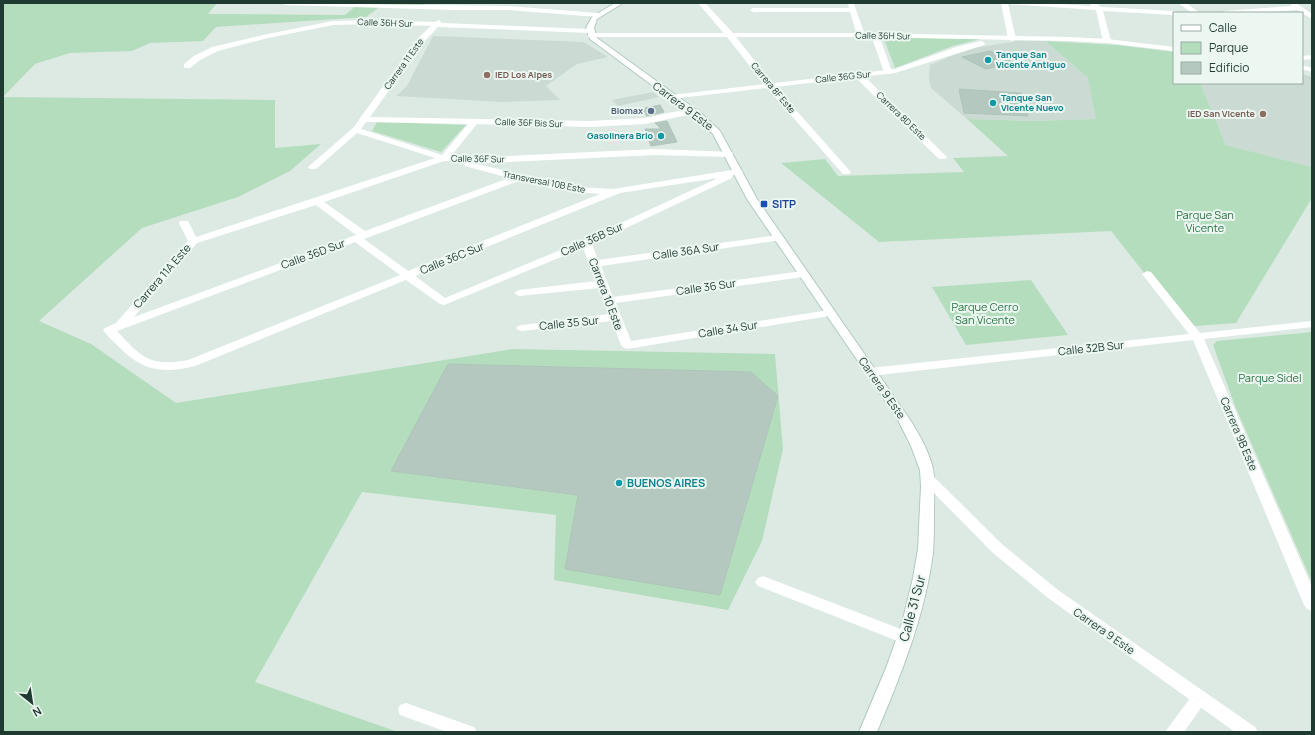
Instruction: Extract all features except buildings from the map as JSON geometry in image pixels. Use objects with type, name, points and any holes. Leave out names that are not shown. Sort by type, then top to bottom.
[{"type":"street","points":[[285,3],[456,6],[508,8],[598,15]]},
{"type":"street","points":[[591,33],[592,22],[598,15],[620,3]]},
{"type":"street","name":"Carrera 8F Este","points":[[702,3],[730,35],[770,86],[846,172]]},
{"type":"street","points":[[1004,3],[1012,39]]},
{"type":"street","points":[[1010,3],[1173,13]]},
{"type":"street","points":[[1090,3],[1099,8],[1107,41]]},
{"type":"street","points":[[1181,3],[1195,12]]},
{"type":"street","points":[[1291,3],[1312,17]]},
{"type":"street","name":"Carrera 11 Este","points":[[314,166],[356,130],[365,120],[420,41],[456,6]]},
{"type":"street","points":[[753,10],[852,6],[861,35]]},
{"type":"street","points":[[1239,12],[1299,8]]},
{"type":"street","name":"Calle 36H Sur","points":[[187,66],[197,58],[215,49],[268,36],[333,23],[378,22],[591,33],[875,35],[1012,39],[1050,38],[1107,41],[1173,49]]},
{"type":"street","name":"Carrera 9 Este","points":[[591,33],[597,42],[692,111],[717,133],[752,199],[913,435],[925,464],[928,479],[968,521],[1013,562],[1072,608],[1248,732]]},
{"type":"street","points":[[875,35],[888,72]]},
{"type":"street","name":"Calle 36G Sur","points":[[671,97],[888,72],[911,67],[963,47],[991,41],[1012,39]]},
{"type":"street","name":"Carrera 8D Este","points":[[859,76],[942,157]]},
{"type":"street","name":"Calle 36F Bis Sur","points":[[365,120],[566,124],[626,123],[650,120],[692,111]]},
{"type":"street","points":[[444,158],[474,122]]},
{"type":"street","name":"Transversal 10B Este","points":[[356,130],[444,158],[518,178],[580,190],[618,190]]},
{"type":"street","name":"Calle 36F Sur","points":[[193,241],[318,201],[444,158],[489,160],[655,152],[729,154]]},
{"type":"street","name":"Calle 36C Sur","points":[[114,328],[142,362],[156,366],[173,366],[200,360],[618,190],[738,172]]},
{"type":"street","name":"Calle 36B Sur","points":[[408,276],[444,302],[586,243],[738,172]]},
{"type":"street","name":"Calle 36D Sur","points":[[114,328],[518,178]]},
{"type":"street","points":[[318,201],[359,237],[408,276]]},
{"type":"street","name":"Carrera 11A Este","points":[[114,328],[193,241],[184,224]]},
{"type":"street","name":"Calle 36A Sur","points":[[595,264],[778,238]]},
{"type":"street","name":"Carrera 10 Este","points":[[586,243],[627,345]]},
{"type":"street","name":"Calle 36 Sur","points":[[609,301],[803,274]]},
{"type":"street","name":"Carrera 9B Este","points":[[1147,274],[1197,336],[1312,605]]},
{"type":"street","points":[[519,293],[603,284]]},
{"type":"street","name":"Calle 34 Sur","points":[[627,345],[829,313]]},
{"type":"street","name":"Calle 35 Sur","points":[[522,328],[616,318]]},
{"type":"street","name":"Calle 32B Sur","points":[[870,372],[1312,324]]},
{"type":"street","name":"Calle 31 Sur","points":[[868,732],[888,685],[905,638],[920,580],[925,554],[928,479]]},
{"type":"street","points":[[763,582],[905,638]]},
{"type":"street","points":[[1174,732],[1200,698]]},
{"type":"street","points":[[406,710],[468,732]]},
{"type":"shaded area","name":"IED Los Alpes","points":[[433,36],[584,42],[608,57],[577,64],[546,86],[560,100],[503,102],[396,96],[407,86]]},
{"type":"shaded area","points":[[1018,41],[1045,41],[1088,78],[1097,119],[1031,121],[967,119],[931,88],[929,79],[930,65],[974,48]]},
{"type":"shaded area","name":"IED San Vicente","points":[[1303,74],[1312,77],[1312,167],[1226,145],[1200,84],[1303,84]]},
{"type":"shaded area","points":[[653,92],[659,97],[618,106],[612,100]]},
{"type":"green space","points":[[3,3],[217,3],[208,14],[345,15],[358,4],[315,3],[426,3],[422,6],[382,5],[366,17],[216,27],[203,41],[150,43],[132,51],[70,53],[35,64],[3,97]]},
{"type":"green space","points":[[883,37],[980,39],[953,46],[895,68]]},
{"type":"green space","name":"Parque San Vicente","points":[[1045,41],[1117,45],[1173,52],[1173,84],[1200,84],[1226,145],[1312,167],[1312,198],[1236,323],[1195,326],[1145,274],[1111,231],[879,242],[781,163],[825,159],[838,176],[964,172],[953,158],[1008,156],[967,119],[1031,121],[1096,119],[1088,78]]},
{"type":"green space","points":[[3,97],[275,100],[275,148],[321,144],[290,171],[238,197],[142,228],[39,321],[91,344],[176,403],[513,349],[775,354],[783,449],[762,541],[728,610],[554,580],[556,515],[362,492],[255,682],[398,732],[3,732]]},
{"type":"green space","points":[[377,122],[466,125],[441,152],[372,131]]},
{"type":"green space","name":"Parque Cerro San Vicente","points":[[1031,280],[1068,335],[966,345],[932,287]]},
{"type":"green space","name":"Parque Sidel","points":[[1312,332],[1312,582],[1235,406],[1213,345],[1217,341]]},
{"type":"place","name":"Tanque San Vicente Antiguo","points":[[988,60]]},
{"type":"place","name":"IED Los Alpes","points":[[487,75]]},
{"type":"place","name":"Tanque San Vicente Nuevo","points":[[993,103]]},
{"type":"place","name":"Biomax","points":[[651,111]]},
{"type":"place","name":"IED San Vicente","points":[[1263,114]]},
{"type":"place","name":"Gasolinera Brio","points":[[661,136]]},
{"type":"place","name":"SITP","points":[[764,204]]},
{"type":"place","name":"BUENOS AIRES","points":[[619,483]]}]
